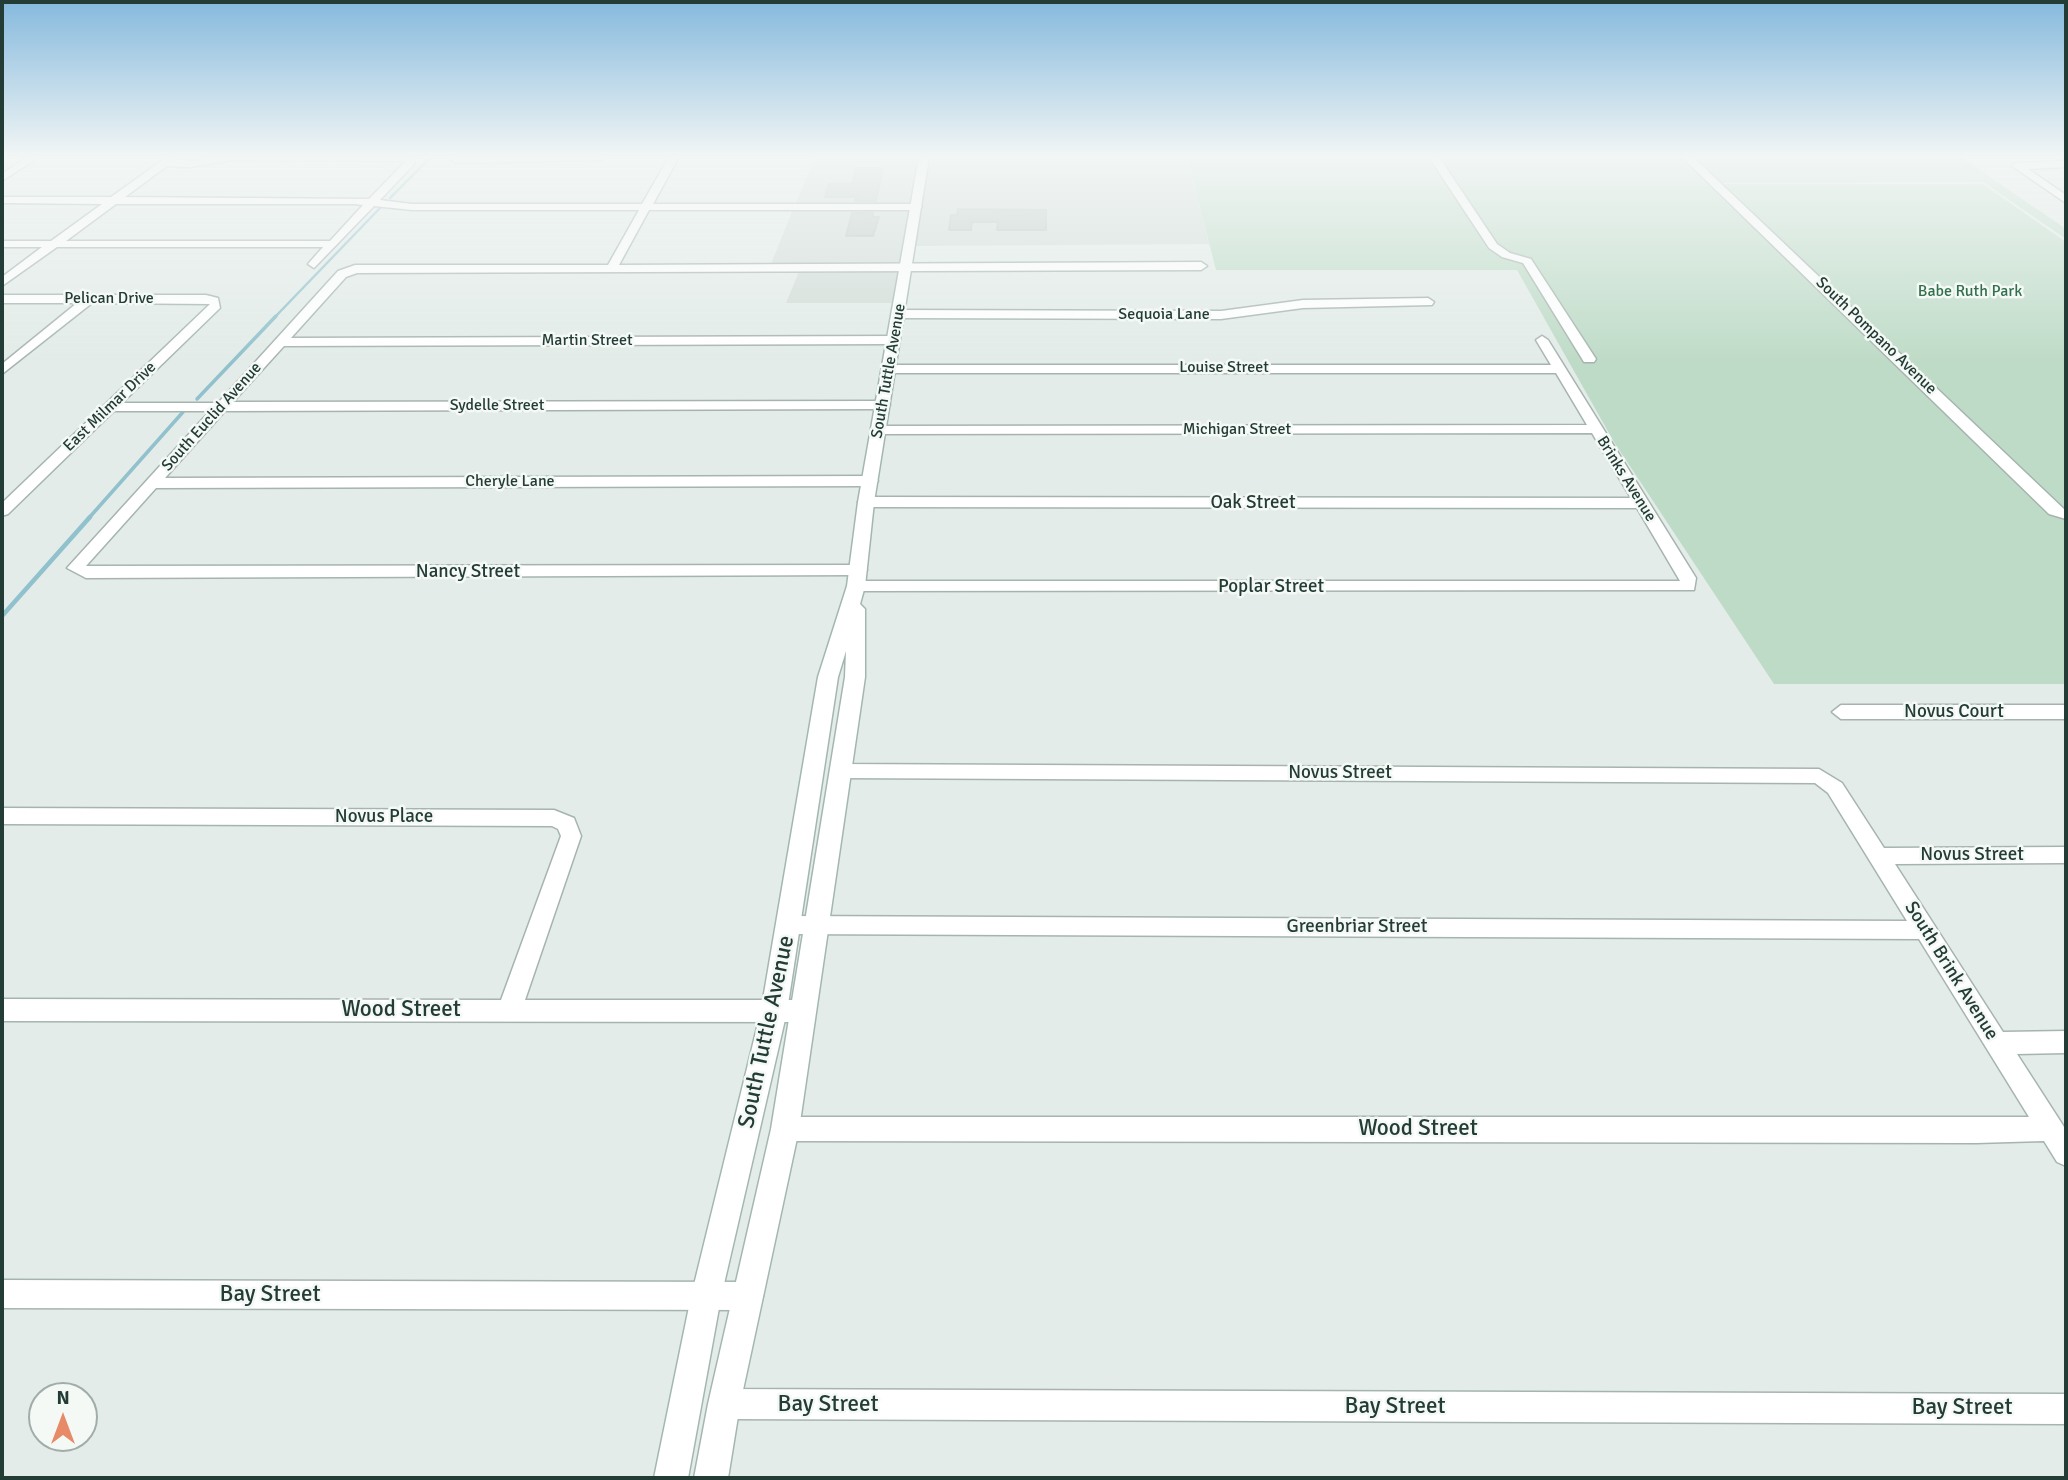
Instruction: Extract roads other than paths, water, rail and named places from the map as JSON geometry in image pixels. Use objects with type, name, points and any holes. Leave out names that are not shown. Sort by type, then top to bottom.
[{"type":"main road","name":"South Tuttle Avenue","points":[[711,1478],[724,1404],[785,1129],[801,1011],[818,925],[855,677],[858,578],[866,502],[914,226]]},
{"type":"main road","name":"South Tuttle Avenue","points":[[671,1478],[706,1297],[774,1011],[828,677],[858,578]]},
{"type":"street","points":[[2,282],[77,226]]},
{"type":"street","points":[[314,264],[351,226]]},
{"type":"street","points":[[635,226],[612,267],[1202,266]]},
{"type":"street","points":[[1480,226],[1493,246],[1506,255],[1527,261],[1588,359]]},
{"type":"street","name":"South Pompano Avenue","points":[[1759,226],[2055,511],[2063,515]]},
{"type":"street","points":[[2,244],[334,244]]},
{"type":"street","name":"South Euclid Avenue","points":[[77,571],[77,564],[342,274],[355,269],[612,267]]},
{"type":"street","name":"Pelican Drive","points":[[2,299],[206,299],[215,302]]},
{"type":"street","points":[[2,370],[89,299]]},
{"type":"street","name":"East Milmar Drive","points":[[2,511],[213,308],[215,302]]},
{"type":"street","name":"Sequoia Lane","points":[[899,314],[1221,315],[1303,304],[1428,302]]},
{"type":"street","name":"Martin Street","points":[[280,342],[894,340]]},
{"type":"street","points":[[1542,340],[1559,369]]},
{"type":"street","name":"Louise Street","points":[[889,369],[1559,369]]},
{"type":"street","name":"Brinks Avenue","points":[[1559,369],[1688,578],[1689,583],[1685,587]]},
{"type":"street","name":"Sydelle Street","points":[[110,407],[883,405]]},
{"type":"street","name":"Michigan Street","points":[[879,430],[1595,429]]},
{"type":"street","name":"Cheryle Lane","points":[[151,483],[870,481]]},
{"type":"street","name":"Oak Street","points":[[866,502],[1640,503]]},
{"type":"street","name":"Nancy Street","points":[[77,571],[858,578]]},
{"type":"street","name":"Poplar Street","points":[[858,578],[1685,587]]},
{"type":"street","name":"Novus Court","points":[[1842,712],[2066,712]]},
{"type":"street","name":"Novus Street","points":[[840,771],[1809,774],[1819,776],[1835,788]]},
{"type":"street","name":"South Brink Avenue","points":[[1835,788],[2066,1153]]},
{"type":"street","name":"Novus Place","points":[[2,816],[540,817],[563,821],[571,836],[509,1011]]},
{"type":"street","name":"Novus Street","points":[[1878,856],[2066,855]]},
{"type":"street","name":"Greenbriar Street","points":[[788,925],[1925,930]]},
{"type":"street","name":"Wood Street","points":[[2,1010],[801,1011]]},
{"type":"street","points":[[1996,1043],[2066,1042]]},
{"type":"street","name":"Wood Street","points":[[785,1129],[1976,1131],[2051,1128]]},
{"type":"street","name":"Bay Street","points":[[2,1294],[749,1296]]},
{"type":"street","name":"Bay Street","points":[[724,1404],[2066,1409]]},
{"type":"waterway","points":[[274,318],[363,226]]},
{"type":"waterway","points":[[197,399],[276,316]]},
{"type":"waterway","points":[[88,519],[183,412]]},
{"type":"waterway","points":[[2,616],[90,517]]},
{"type":"park label","name":"Babe Ruth Park","points":[[1970,292]]}]
